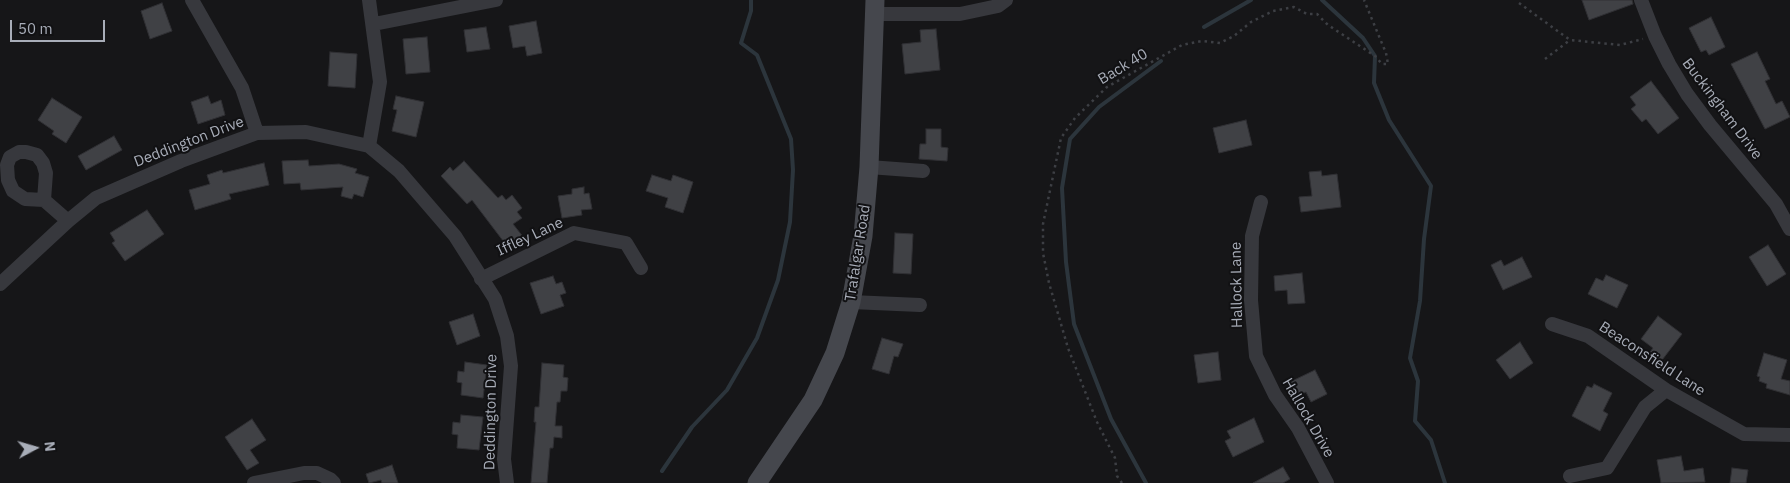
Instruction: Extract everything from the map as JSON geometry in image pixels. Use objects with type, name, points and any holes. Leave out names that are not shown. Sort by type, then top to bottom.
[{"type":"street","points":[[192,0],[242,88],[257,133]]},
{"type":"street","points":[[369,146],[380,82],[370,0]]},
{"type":"street","points":[[374,24],[496,0]]},
{"type":"street","points":[[875,7],[960,14],[998,6],[1006,0]]},
{"type":"street","name":"Buckingham Drive","points":[[1641,0],[1655,36],[1687,94],[1710,125],[1776,204],[1790,229]]},
{"type":"street","name":"Trafalgar Road","points":[[757,483],[813,400],[835,353],[851,302],[863,236],[869,167],[875,7]]},
{"type":"street","name":"Deddington Drive","points":[[0,284],[68,221],[96,198],[181,161],[257,133],[306,132],[369,146],[399,171],[455,236],[480,279],[495,299],[507,336],[511,366],[504,459],[507,483]]},
{"type":"street","points":[[869,167],[923,171]]},
{"type":"street","points":[[44,200],[68,221]]},
{"type":"street","name":"Hallock Lane","points":[[1261,202],[1252,236],[1251,300],[1256,356],[1262,368]]},
{"type":"street","name":"Iffley Lane","points":[[480,279],[574,233],[626,243],[641,268]]},
{"type":"street","points":[[851,302],[920,305]]},
{"type":"street","name":"Beaconsfield Lane","points":[[1552,324],[1588,336],[1666,390],[1744,434],[1790,435]]},
{"type":"street","name":"Hallock Drive","points":[[1262,368],[1275,395],[1298,428],[1327,483]]},
{"type":"street","points":[[1570,476],[1607,468],[1645,407],[1666,390]]},
{"type":"street","points":[[254,483],[304,473],[317,474],[330,479],[334,483]]},
{"type":"path","name":"Back 40","points":[[1122,483],[1118,476],[1115,458],[1097,422],[1068,348],[1049,283],[1043,253],[1043,224],[1061,138],[1075,118],[1107,87],[1182,45],[1202,41],[1220,43],[1273,11],[1294,6],[1307,14],[1317,14],[1328,25],[1374,56],[1382,64],[1388,64],[1386,53],[1364,0]]},
{"type":"path","points":[[1519,3],[1570,40],[1620,45],[1655,36]]},
{"type":"path","points":[[1545,59],[1570,40]]},
{"type":"building","points":[[1582,0],[1632,0],[1633,4],[1589,20]]},
{"type":"building","points":[[162,3],[172,31],[150,39],[141,11]]},
{"type":"building","points":[[1711,17],[1725,47],[1709,55],[1706,50],[1701,52],[1689,28]]},
{"type":"building","points":[[536,21],[542,53],[527,56],[525,46],[513,48],[509,26]]},
{"type":"building","points":[[486,27],[490,49],[467,52],[464,30]]},
{"type":"building","points":[[936,29],[940,70],[905,74],[902,44],[921,42],[920,30]]},
{"type":"building","points":[[427,37],[430,72],[406,74],[403,39]]},
{"type":"building","points":[[330,52],[357,54],[355,88],[328,86]]},
{"type":"building","points":[[1757,52],[1770,79],[1765,81],[1776,104],[1782,101],[1790,117],[1765,129],[1731,64]]},
{"type":"building","points":[[1651,81],[1679,118],[1658,134],[1646,119],[1642,122],[1631,109],[1636,105],[1630,97]]},
{"type":"building","points":[[208,96],[211,104],[221,100],[225,115],[198,124],[191,102]]},
{"type":"building","points":[[396,96],[424,102],[416,137],[392,131],[397,110],[393,109]]},
{"type":"building","points":[[52,98],[82,117],[66,143],[52,134],[54,131],[38,120]]},
{"type":"building","points":[[1246,120],[1252,145],[1219,153],[1213,128]]},
{"type":"building","points":[[926,129],[941,129],[941,147],[948,148],[947,161],[919,159],[920,144],[926,144]]},
{"type":"building","points":[[114,136],[122,150],[86,170],[78,156]]},
{"type":"building","points":[[308,160],[309,166],[339,164],[357,169],[355,173],[369,177],[363,197],[354,194],[352,199],[341,196],[343,187],[301,190],[300,183],[284,184],[282,161]]},
{"type":"building","points":[[464,161],[498,198],[502,195],[506,200],[512,195],[522,208],[517,212],[522,218],[513,224],[524,238],[510,250],[472,200],[467,204],[441,176],[450,167],[453,171]]},
{"type":"building","points":[[264,163],[269,185],[229,194],[231,199],[195,210],[189,190],[210,184],[207,175],[222,170],[223,173]]},
{"type":"building","points":[[1321,171],[1322,176],[1337,174],[1341,207],[1301,212],[1299,197],[1312,196],[1309,172]]},
{"type":"building","points":[[652,175],[671,181],[673,175],[693,182],[683,213],[665,207],[668,198],[646,191]]},
{"type":"building","points":[[584,187],[584,194],[589,193],[592,209],[581,210],[582,215],[562,218],[558,196],[572,194],[572,189]]},
{"type":"building","points":[[147,210],[164,234],[125,261],[112,243],[115,241],[110,233]]},
{"type":"building","points":[[895,233],[913,234],[911,274],[893,273]]},
{"type":"building","points":[[1768,245],[1786,274],[1767,286],[1749,257]]},
{"type":"building","points":[[1522,257],[1532,277],[1503,290],[1491,265],[1501,260],[1504,266]]},
{"type":"building","points":[[1302,273],[1305,303],[1288,304],[1287,290],[1275,291],[1274,276]]},
{"type":"building","points":[[1606,275],[1628,285],[1617,308],[1588,294],[1596,278],[1603,281]]},
{"type":"building","points":[[553,276],[556,284],[562,282],[566,293],[560,295],[564,306],[541,314],[530,283]]},
{"type":"building","points":[[473,314],[480,336],[457,345],[449,322]]},
{"type":"building","points":[[1658,316],[1682,334],[1659,364],[1648,355],[1653,348],[1641,339]]},
{"type":"building","points":[[882,338],[903,344],[898,357],[894,356],[889,374],[872,369]]},
{"type":"building","points":[[1520,342],[1533,363],[1510,379],[1496,360]]},
{"type":"building","points":[[1218,352],[1221,380],[1198,383],[1194,355]]},
{"type":"building","points":[[1764,353],[1787,360],[1781,379],[1790,381],[1790,395],[1766,388],[1767,384],[1759,381],[1760,377],[1757,376]]},
{"type":"building","points":[[465,362],[487,365],[483,398],[461,395],[462,383],[457,382],[458,371],[464,372]]},
{"type":"building","points":[[542,363],[564,365],[563,377],[568,378],[567,391],[561,391],[560,402],[557,402],[555,426],[562,426],[562,438],[554,437],[553,448],[550,448],[547,483],[531,483],[536,422],[534,422],[535,407],[539,407]]},
{"type":"building","points":[[1315,370],[1327,394],[1311,402],[1306,392],[1295,397],[1288,383]]},
{"type":"building","points":[[1594,384],[1612,393],[1603,411],[1608,414],[1600,431],[1572,416],[1587,386],[1592,388]]},
{"type":"building","points":[[461,415],[483,417],[479,450],[457,448],[458,435],[452,434],[453,422],[460,423]]},
{"type":"building","points":[[1254,418],[1264,442],[1233,457],[1225,441],[1231,438],[1227,431]]},
{"type":"building","points":[[252,419],[266,440],[250,450],[259,463],[247,470],[225,437]]},
{"type":"building","points":[[1681,456],[1684,471],[1703,468],[1705,482],[1661,483],[1657,460]]},
{"type":"building","points":[[392,465],[398,483],[382,483],[381,480],[369,483],[366,474]]},
{"type":"building","points":[[1283,467],[1290,479],[1283,483],[1253,483]]},
{"type":"building","points":[[1732,468],[1748,470],[1746,483],[1730,483]]},
{"type":"waterway","points":[[662,471],[692,427],[727,390],[757,338],[778,280],[790,222],[793,170],[791,139],[757,55],[741,43],[751,11],[751,0]]},
{"type":"waterway","points":[[1204,27],[1251,0]]},
{"type":"waterway","points":[[1322,0],[1363,38],[1375,56],[1374,83],[1389,120],[1431,186],[1424,239],[1420,301],[1410,358],[1418,381],[1415,421],[1431,440],[1445,483]]},
{"type":"waterway","points":[[1146,483],[1111,419],[1074,324],[1066,262],[1062,188],[1070,139],[1099,107],[1161,61]]}]
